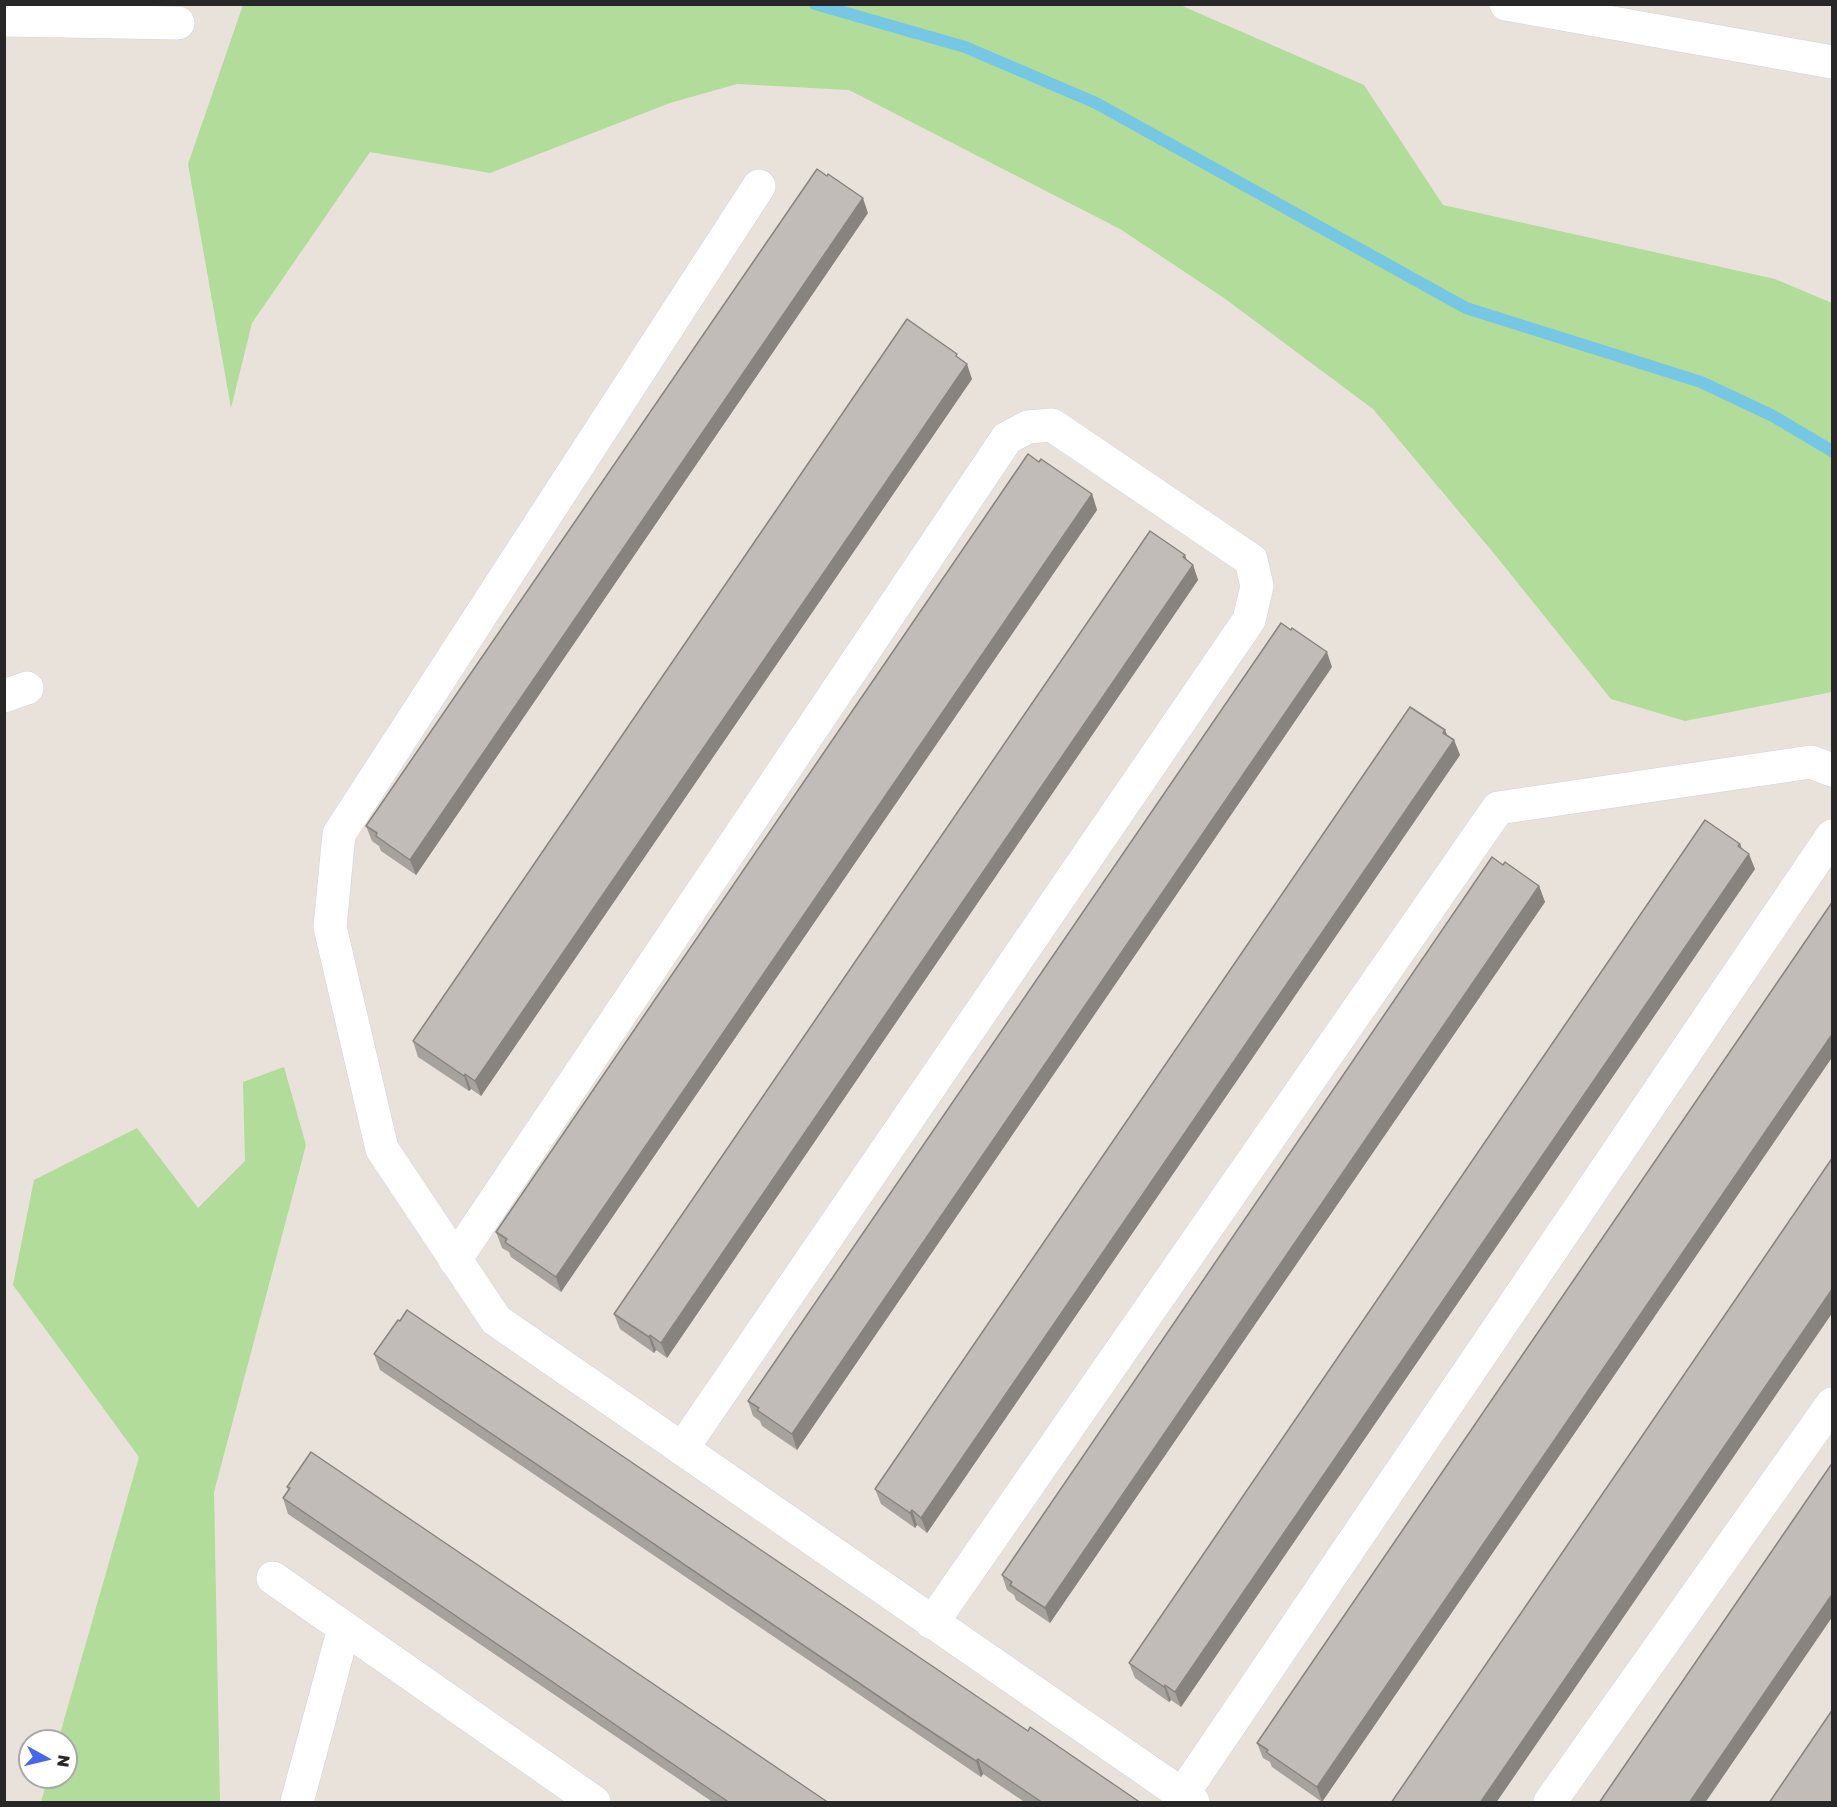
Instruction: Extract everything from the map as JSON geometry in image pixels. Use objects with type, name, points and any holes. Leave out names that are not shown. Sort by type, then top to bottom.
[{"type":"street","points":[[1506,4],[1833,62]]},
{"type":"street","points":[[4,20],[178,23]]},
{"type":"street","points":[[759,186],[339,834],[330,927],[382,1149],[496,1320],[1188,1799],[1833,836]]},
{"type":"street","points":[[456,1260],[1007,438],[1028,427],[1052,425],[1251,560],[1257,586],[1249,620],[682,1449]]},
{"type":"street","points":[[932,1623],[1498,808],[1811,762],[1833,770]]},
{"type":"street","points":[[1550,1803],[1833,1404]]},
{"type":"street","points":[[273,1578],[594,1803]]},
{"type":"street","points":[[297,1803],[345,1628]]},
{"type":"green space","points":[[243,5],[1180,5],[1364,85],[1443,205],[1775,279],[1832,303],[1832,692],[1685,721],[1611,699],[1496,556],[1373,409],[1224,298],[1120,229],[849,90],[737,84],[670,103],[490,173],[370,152],[252,323],[231,408],[188,164]]},
{"type":"green space","points":[[284,1067],[306,1145],[214,1492],[220,1802],[41,1802],[45,1789],[78,1789],[78,1729],[61,1729],[139,1457],[13,1285],[34,1180],[137,1128],[198,1208],[245,1161],[243,1082]]},
{"type":"building","points":[[817,169],[863,198],[410,860],[366,826]]},
{"type":"building","points":[[907,319],[957,354],[956,356],[967,364],[475,1081],[465,1074],[464,1076],[413,1041]]},
{"type":"building","points":[[1028,454],[1039,462],[1041,459],[1092,494],[556,1277],[505,1242],[507,1239],[496,1232]]},
{"type":"building","points":[[1150,531],[1185,555],[1183,557],[1193,565],[661,1343],[650,1335],[649,1337],[614,1314]]},
{"type":"building","points":[[1281,623],[1327,652],[792,1434],[757,1410],[759,1408],[748,1401]]},
{"type":"building","points":[[1410,707],[1445,730],[1443,733],[1454,740],[921,1518],[912,1510],[910,1513],[875,1489]]},
{"type":"building","points":[[1705,820],[1740,844],[1738,846],[1749,854],[1175,1692],[1165,1685],[1164,1687],[1129,1663]]},
{"type":"building","points":[[1492,857],[1503,865],[1505,862],[1539,886],[1045,1608],[1010,1585],[1012,1582],[1002,1575]]},
{"type":"building","points":[[1833,901],[1833,1033],[1317,1787],[1266,1752],[1268,1750],[1257,1743]]},
{"type":"building","points":[[1833,1157],[1833,1288],[1480,1803],[1391,1803]]},
{"type":"building","points":[[407,1310],[1028,1731],[1030,1727],[1141,1803],[1043,1803],[978,1759],[976,1761],[915,1721],[374,1354]]},
{"type":"building","points":[[311,1452],[829,1803],[730,1803],[283,1498],[290,1488],[287,1487]]},
{"type":"building","points":[[1833,1462],[1833,1593],[1689,1803],[1599,1803]]},
{"type":"building","points":[[1833,1709],[1833,1803],[1769,1803]]},
{"type":"waterway","points":[[815,4],[965,47],[1096,103],[1466,308],[1701,382],[1773,416],[1832,451]]}]
